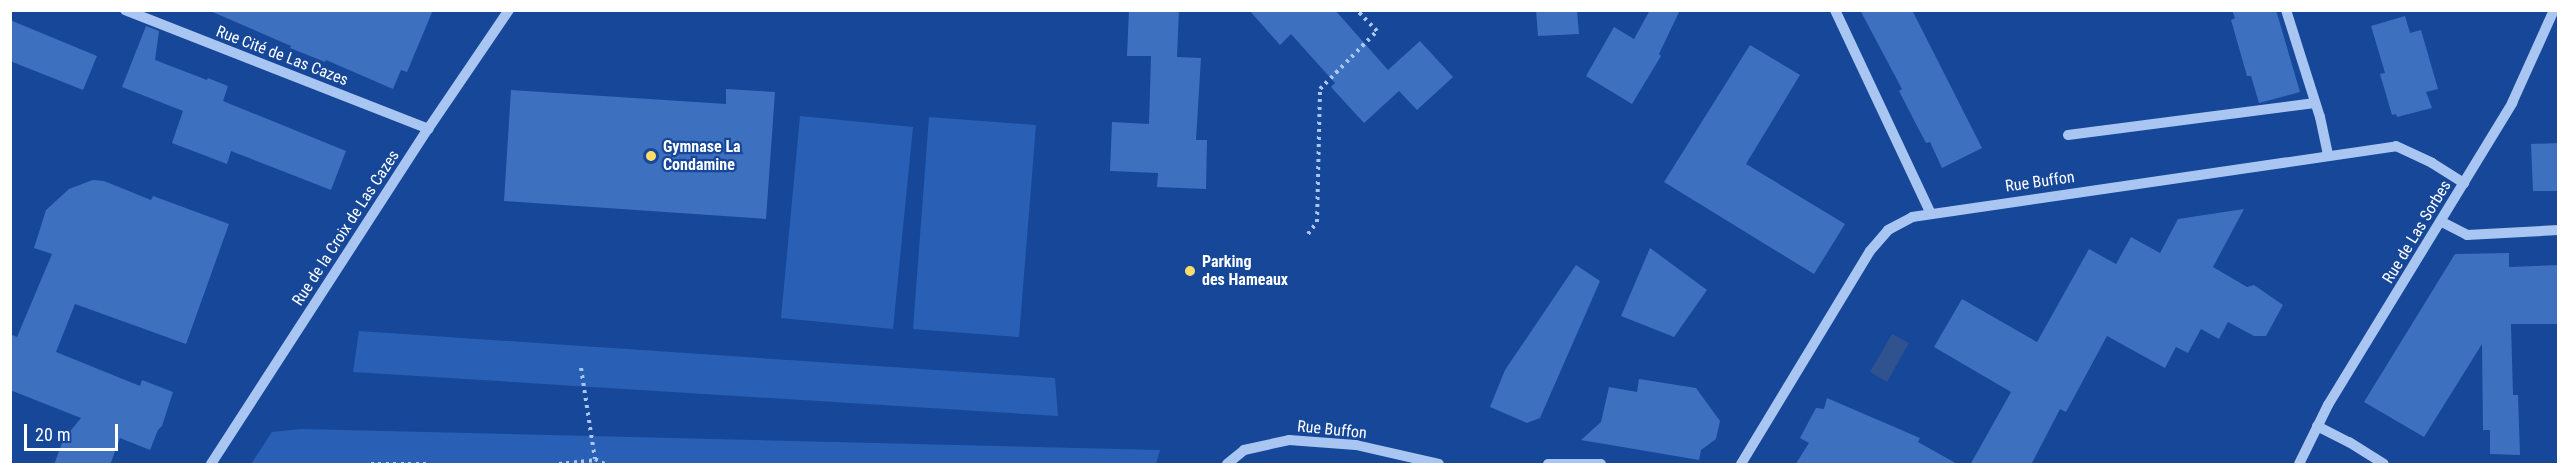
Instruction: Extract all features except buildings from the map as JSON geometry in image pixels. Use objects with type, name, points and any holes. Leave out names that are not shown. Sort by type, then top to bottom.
[{"type":"street","name":"Rue Cité de Las Cazes","points":[[125,10],[428,129]]},
{"type":"street","name":"Rue de la Croix de Las Cazes","points":[[211,465],[428,129],[510,10]]},
{"type":"street","points":[[1835,10],[1931,214]]},
{"type":"street","points":[[2286,10],[2315,103],[2328,155]]},
{"type":"street","name":"Rue de Las Sorbes","points":[[2299,465],[2318,426],[2442,222],[2511,103],[2554,10]]},
{"type":"street","points":[[2068,135],[2315,103]]},
{"type":"street","name":"Rue Buffon","points":[[1741,465],[1870,251],[1888,231],[1912,217],[2396,146],[2432,163],[2464,183]]},
{"type":"street","points":[[2442,222],[2467,235],[2559,230]]},
{"type":"street","points":[[2318,426],[2349,442],[2384,465]]},
{"type":"street","name":"Rue Buffon","points":[[1227,465],[1244,450],[1289,440],[1356,445],[1439,465]]},
{"type":"street","points":[[1548,465],[1601,465]]},
{"type":"path","points":[[1308,234],[1317,222],[1320,89],[1377,31],[1357,10]]},
{"type":"path","points":[[581,368],[597,460]]},
{"type":"path","points":[[559,465],[597,460],[605,465]]},
{"type":"path","points":[[371,465],[427,465]]},
{"type":"shaded area","points":[[800,116],[913,127],[893,329],[781,318]]},
{"type":"shaded area","points":[[929,117],[1036,125],[1019,337],[913,329]]},
{"type":"shaded area","points":[[359,331],[1055,378],[1058,416],[353,372]]},
{"type":"shaded area","points":[[1892,334],[1909,343],[1887,382],[1870,372]]},
{"type":"shaded area","points":[[301,429],[1160,450],[1156,464],[251,464],[272,432]]},
{"type":"place","name":"Gymnase La Condamine","points":[[651,156]]},
{"type":"place","name":"Parking des Hameaux","points":[[1190,271]]}]
